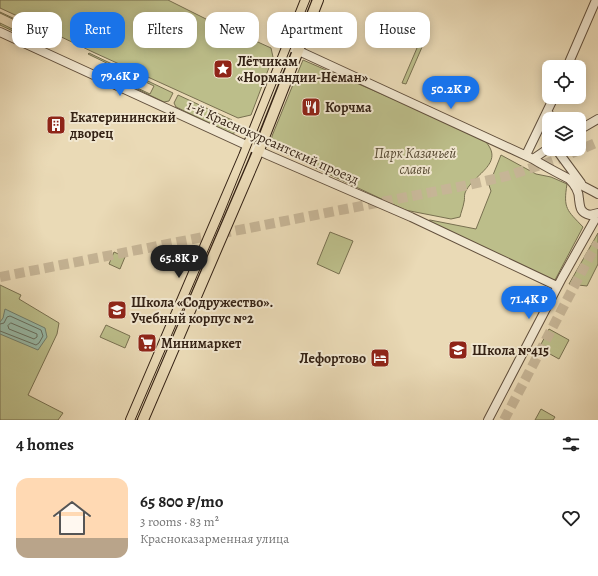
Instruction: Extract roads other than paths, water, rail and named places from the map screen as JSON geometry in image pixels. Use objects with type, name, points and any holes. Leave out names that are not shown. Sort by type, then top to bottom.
[{"type":"main road","points":[[301,12],[306,0]]},
{"type":"main road","points":[[143,420],[259,150],[318,0]]},
{"type":"main road","points":[[131,420],[248,145],[287,48]]},
{"type":"street","points":[[570,60],[596,0]]},
{"type":"street","name":"1-й Краснокурсантский проезд","points":[[0,32],[259,150],[411,217],[557,286]]},
{"type":"street","points":[[293,48],[530,157],[550,170],[596,193]]},
{"type":"street","points":[[530,157],[551,104]]},
{"type":"street","points":[[586,126],[598,119]]},
{"type":"street","points":[[530,157],[542,151]]},
{"type":"street","points":[[561,156],[582,185]]},
{"type":"street","points":[[567,178],[576,187],[580,199],[580,209],[588,220],[588,229]]},
{"type":"street","points":[[580,199],[586,192],[596,193]]},
{"type":"street","points":[[584,213],[590,215],[598,213]]},
{"type":"street","points":[[488,420],[557,286],[598,213]]},
{"type":"water","points":[[5,309],[45,328],[47,337],[38,350],[0,334],[0,322],[3,318]]},
{"type":"tunnel","points":[[0,277],[468,185],[507,176],[556,160],[598,142]]},
{"type":"tunnel","points":[[504,420],[598,243]]},
{"type":"tram line","points":[[135,420],[222,218],[310,0]]},
{"type":"place","name":"Лётчикам «Нормандии-Неман»","points":[[223,69]]},
{"type":"place","name":"Корчма","points":[[311,107]]},
{"type":"place","name":"Екатерининский дворец","points":[[56,125]]},
{"type":"place","name":"Школа «Содружество». Учебный корпус №2","points":[[117,310]]},
{"type":"place","name":"Минимаркет","points":[[147,343]]},
{"type":"place","name":"Школа №415","points":[[458,350]]},
{"type":"place","name":"Лефортово","points":[[380,358]]},
{"type":"park label","name":"Парк Казачьей славы","points":[[415,162]]}]
